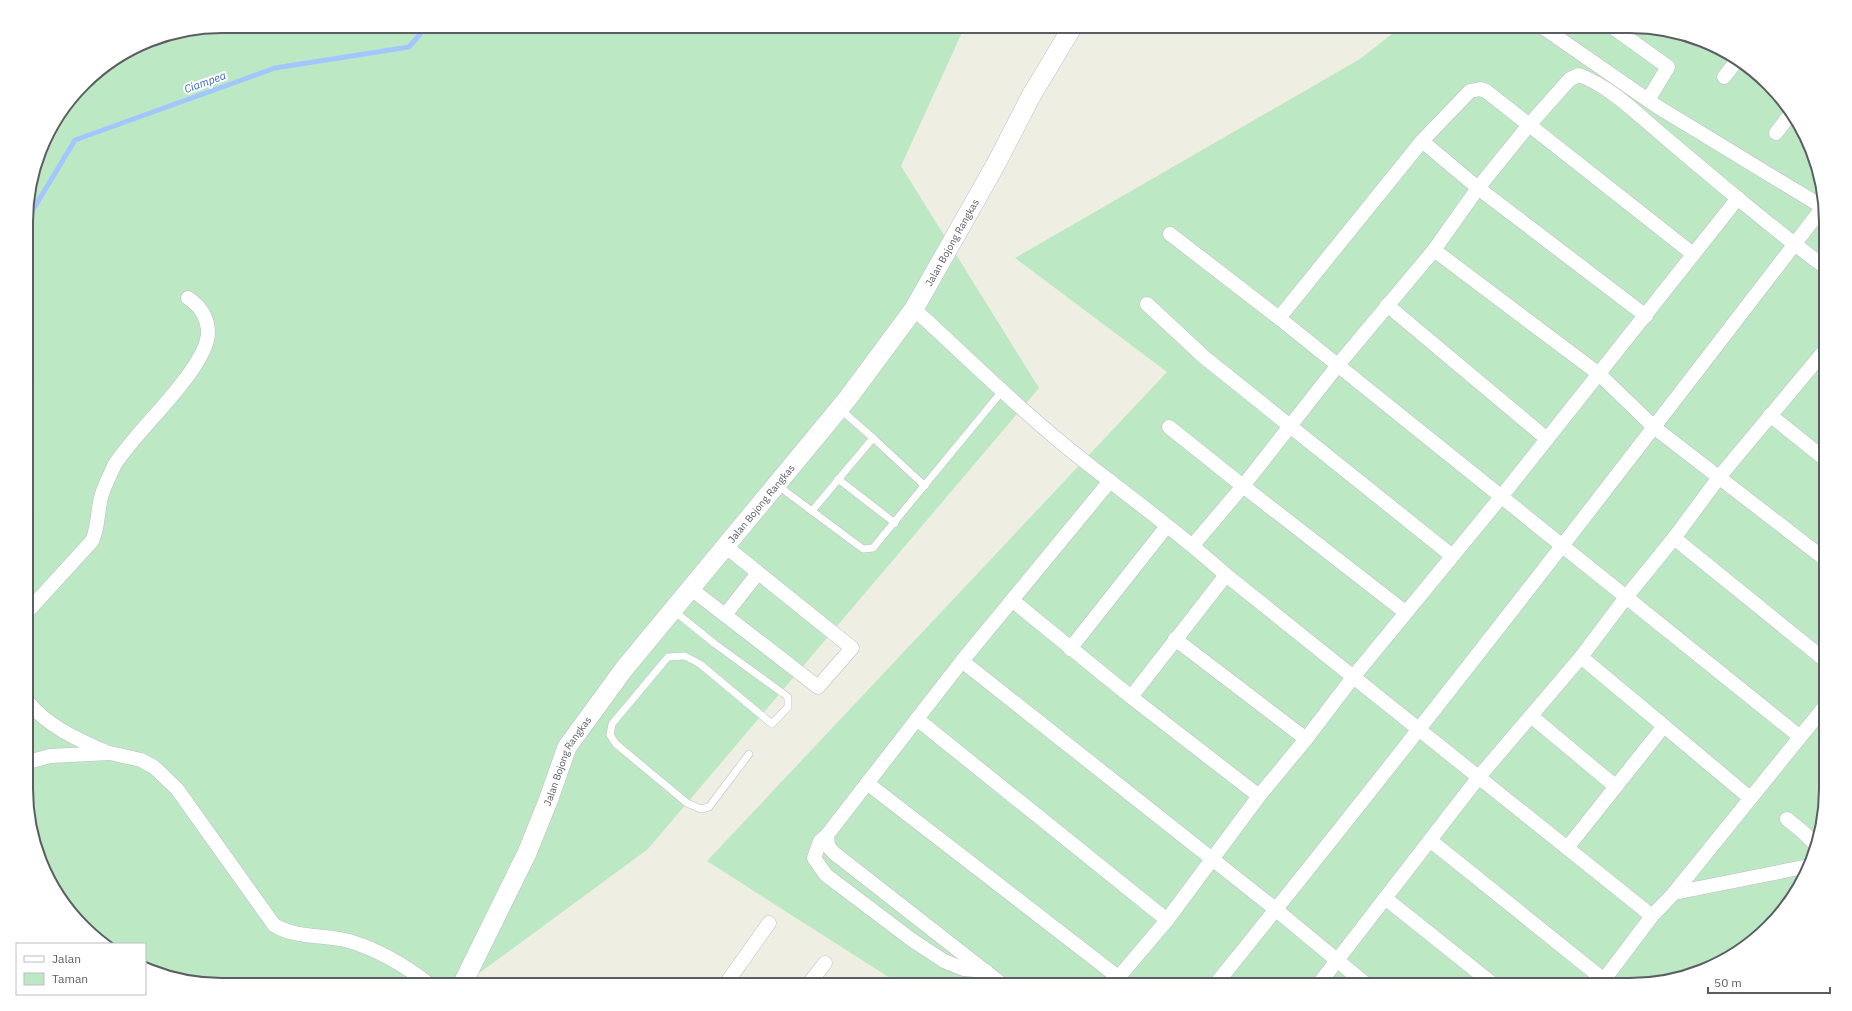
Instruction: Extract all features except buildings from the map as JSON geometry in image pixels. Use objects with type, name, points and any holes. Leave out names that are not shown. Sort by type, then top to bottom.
[{"type":"main road","name":"Jalan Bojong Rangkas","points":[[470,978],[527,852],[548,801],[567,747],[604,695],[724,546],[839,408],[914,308],[996,164],[1032,96],[1069,33]]},
{"type":"street","points":[[1550,33],[1648,100],[1817,200]]},
{"type":"street","points":[[1621,33],[1668,67],[1648,100]]},
{"type":"street","points":[[1724,77],[1734,64]]},
{"type":"street","points":[[1193,545],[1243,486],[1290,424],[1387,305],[1434,250],[1478,188],[1529,125],[1570,79],[1578,75],[1590,79],[1630,108],[1795,245],[1819,263]]},
{"type":"street","points":[[1279,318],[1422,141],[1470,91],[1480,89],[1529,125],[1693,254]]},
{"type":"street","points":[[1776,133],[1788,118]]},
{"type":"street","points":[[1422,141],[1478,188],[1646,316]]},
{"type":"street","points":[[1118,978],[1167,920],[1259,796],[1306,740],[1354,676],[1451,555],[1501,497],[1646,316],[1738,198]]},
{"type":"street","points":[[1221,978],[1419,729],[1655,428],[1795,245],[1818,206]]},
{"type":"street","points":[[1170,234],[1338,365],[1799,736]]},
{"type":"street","points":[[1434,250],[1598,374],[1655,428],[1720,476],[1819,554]]},
{"type":"street","points":[[33,606],[92,542],[96,533],[102,494],[114,467],[126,448],[161,409],[203,351],[208,333],[205,315],[196,303],[188,298]]},
{"type":"street","points":[[1147,304],[1204,357],[1290,424],[1451,555]]},
{"type":"street","points":[[1387,305],[1547,438]]},
{"type":"street","points":[[914,308],[1042,426],[1084,461],[1193,545],[1226,575],[1652,916]]},
{"type":"street","points":[[1324,978],[1431,841],[1478,778],[1581,657],[1626,596],[1674,538],[1720,476],[1770,415],[1819,363]]},
{"type":"street","points":[[1770,415],[1819,454]]},
{"type":"street","points":[[1170,427],[1243,486],[1405,612]]},
{"type":"street","points":[[986,972],[964,969],[944,961],[906,936],[826,875],[814,858],[820,841],[827,836],[962,661],[1013,601],[1110,481]]},
{"type":"street","points":[[1070,648],[1167,526]]},
{"type":"street","points":[[1674,538],[1819,655]]},
{"type":"street","points":[[690,588],[818,687],[852,648],[724,546]]},
{"type":"street","points":[[725,615],[758,573]]},
{"type":"street","points":[[1131,697],[1226,575]]},
{"type":"street","points":[[1013,601],[1131,697],[1259,796]]},
{"type":"street","points":[[1175,639],[1306,740]]},
{"type":"street","points":[[1581,657],[1750,798]]},
{"type":"street","points":[[962,661],[1276,909],[1337,962],[1358,978]]},
{"type":"street","points":[[33,707],[50,722],[85,743],[110,753],[141,760],[154,767],[165,776],[177,789],[274,925],[292,933],[329,937],[368,948],[421,978]]},
{"type":"street","points":[[1605,978],[1652,916],[1674,893],[1819,713]]},
{"type":"street","points":[[1531,716],[1615,786]]},
{"type":"street","points":[[917,720],[1167,920]]},
{"type":"street","points":[[1567,848],[1664,726]]},
{"type":"street","points":[[33,761],[50,756],[110,753]]},
{"type":"street","points":[[867,783],[1111,978]]},
{"type":"street","points":[[1787,819],[1812,841]]},
{"type":"street","points":[[827,836],[828,846],[834,853],[994,978]]},
{"type":"street","points":[[1431,841],[1597,978]]},
{"type":"street","points":[[1674,893],[1802,867]]},
{"type":"street","points":[[1385,898],[1485,978]]},
{"type":"street","points":[[730,978],[769,923]]},
{"type":"street","points":[[813,978],[825,963]]},
{"type":"lane","points":[[776,485],[863,549],[873,548],[1003,390]]},
{"type":"lane","points":[[839,408],[925,486]]},
{"type":"lane","points":[[812,511],[873,438]]},
{"type":"lane","points":[[838,479],[895,523]]},
{"type":"lane","points":[[673,610],[715,644],[788,697],[788,707],[772,724],[700,664],[685,656],[668,657],[612,724],[610,735],[616,744],[687,803],[701,809],[709,807],[749,754]]},
{"type":"green space","points":[[210,33],[962,33],[901,166],[1039,388],[648,849],[473,978],[210,978],[173,972],[146,962],[146,943],[113,943],[107,939],[88,923],[58,884],[47,861],[39,838],[33,801],[33,210],[39,173],[47,150],[58,127],[88,88],[127,58],[150,47],[173,39]]},
{"type":"green space","points":[[1393,33],[1642,33],[1679,39],[1714,52],[1755,80],[1780,107],[1800,138],[1813,173],[1819,210],[1819,801],[1813,838],[1805,861],[1794,884],[1772,914],[1745,939],[1714,959],[1679,972],[1642,978],[890,978],[707,861],[1167,372],[1015,258],[1360,59]]},
{"type":"waterway","name":"Ciampea","points":[[33,210],[75,140],[275,68],[409,47],[421,33]]}]
